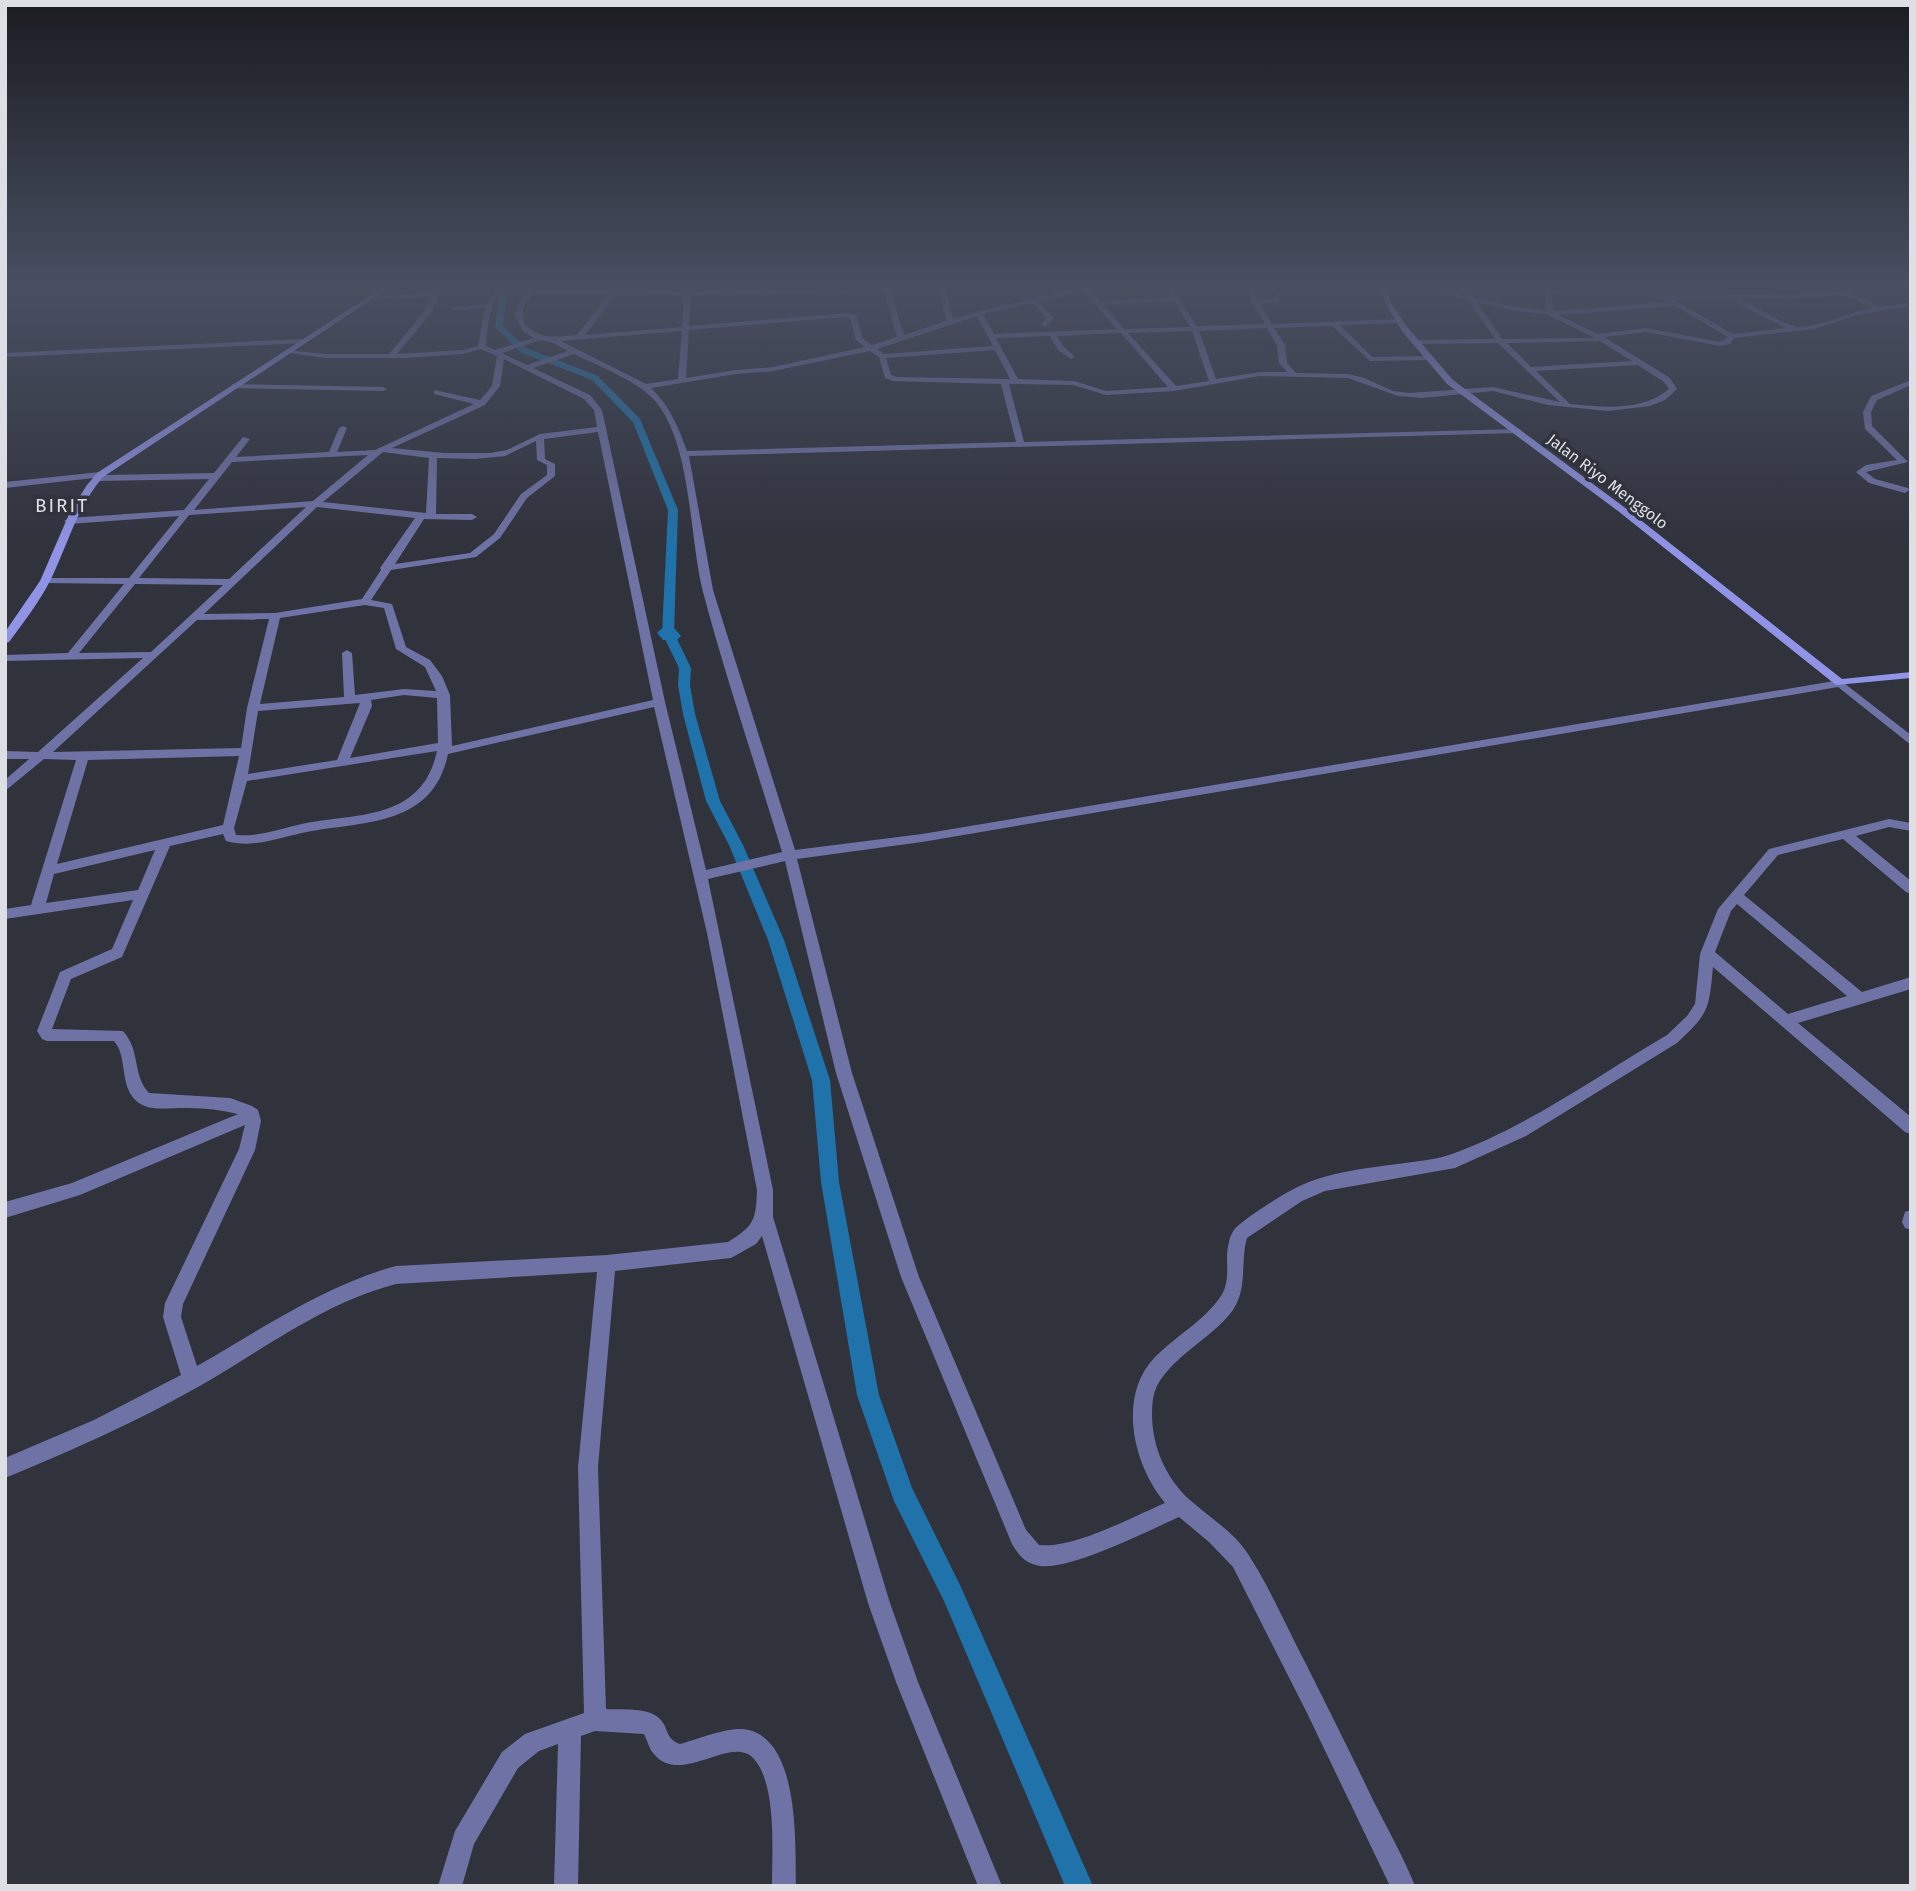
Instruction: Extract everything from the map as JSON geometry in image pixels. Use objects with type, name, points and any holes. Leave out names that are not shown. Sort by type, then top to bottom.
[{"type":"street","points":[[5,640],[46,580],[69,522],[99,477],[256,372]]},
{"type":"street","points":[[5,787],[315,504],[380,451],[482,403],[496,390],[497,372]]},
{"type":"street","points":[[536,372],[593,402],[598,410],[659,702],[702,875],[765,1190],[765,1217],[879,1603],[907,1682],[990,1886]]},
{"type":"street","points":[[615,372],[645,387],[659,400],[684,454],[708,590],[788,856],[844,1073],[910,1277],[1019,1537],[1038,1556],[1063,1555],[1181,1506]]},
{"type":"street","points":[[682,381],[683,372]]},
{"type":"street","points":[[645,387],[703,380],[732,372]]},
{"type":"street","points":[[889,372],[891,378],[1074,383],[1106,393],[1174,389],[1254,374],[1356,377],[1388,392],[1406,396],[1502,390],[1533,400],[1567,405],[1625,408],[1650,403],[1672,392],[1667,380],[1653,372]]},
{"type":"street","points":[[1010,372],[1015,381]]},
{"type":"street","points":[[1159,372],[1174,389]]},
{"type":"street","points":[[1210,372],[1213,381]]},
{"type":"street","name":"Jalan Riyo Menggolo","points":[[1442,372],[1461,391],[1517,431],[1840,683]]},
{"type":"street","points":[[1532,372],[1567,405]]},
{"type":"street","points":[[1004,381],[1021,445]]},
{"type":"street","points":[[1909,491],[1872,481],[1860,472],[1869,467],[1904,462],[1868,427],[1867,412],[1874,398],[1911,382]]},
{"type":"street","points":[[235,386],[383,389]]},
{"type":"street","points":[[437,392],[482,403]]},
{"type":"street","points":[[332,454],[343,428]]},
{"type":"street","points":[[229,460],[380,451],[433,456],[503,453],[518,448],[530,439],[601,429]]},
{"type":"street","points":[[684,454],[1517,431]]},
{"type":"street","points":[[385,568],[473,555],[488,544],[504,528],[524,496],[551,475],[551,464],[541,460],[540,437]]},
{"type":"street","points":[[70,658],[246,439]]},
{"type":"street","points":[[365,602],[385,568],[426,516],[433,456]]},
{"type":"street","points":[[5,485],[99,477],[217,476]]},
{"type":"street","points":[[69,522],[315,504],[426,516],[472,517]]},
{"type":"street","points":[[46,580],[228,582]]},
{"type":"street","points":[[193,617],[275,616],[365,602],[388,606],[401,649],[428,664],[444,695],[445,748],[433,780],[405,806],[382,817],[324,824],[244,840],[231,838],[228,828],[242,776],[253,708],[275,616]]},
{"type":"street","points":[[347,653],[354,698]]},
{"type":"street","points":[[5,658],[152,655]]},
{"type":"street","points":[[702,875],[788,856],[936,836],[1840,683],[1911,675]]},
{"type":"street","points":[[1840,683],[1911,741]]},
{"type":"street","points":[[253,708],[404,692],[444,695]]},
{"type":"street","points":[[342,763],[367,703],[365,699],[354,698]]},
{"type":"street","points":[[242,776],[249,778],[445,748],[659,702]]},
{"type":"street","points":[[5,755],[245,752]]},
{"type":"street","points":[[37,909],[83,756]]},
{"type":"street","points":[[1403,1886],[1315,1704],[1240,1560],[1216,1535],[1181,1506],[1160,1480],[1143,1425],[1142,1402],[1145,1387],[1152,1374],[1207,1326],[1227,1303],[1238,1279],[1236,1241],[1241,1233],[1296,1196],[1324,1184],[1449,1163],[1532,1124],[1672,1039],[1692,1020],[1702,1005],[1707,954],[1725,909],[1774,852],[1893,822],[1911,827]]},
{"type":"street","points":[[48,871],[228,828]]},
{"type":"street","points":[[1844,834],[1911,889]]},
{"type":"street","points":[[165,842],[116,954],[70,971],[65,976],[44,1033],[118,1035],[125,1041],[129,1054],[131,1082],[144,1098],[160,1103],[188,1100],[237,1105],[247,1109],[252,1115],[254,1127],[247,1150],[174,1303],[172,1317],[192,1380]]},
{"type":"street","points":[[5,914],[142,894]]},
{"type":"street","points":[[1736,896],[1858,998]]},
{"type":"street","points":[[1707,954],[1911,1127]]},
{"type":"street","points":[[1787,1020],[1911,983]]},
{"type":"street","points":[[5,1209],[74,1190],[252,1115]]},
{"type":"street","points":[[5,1468],[104,1425],[192,1380],[332,1299],[376,1279],[397,1275],[607,1263],[731,1250],[750,1238],[765,1217]]},
{"type":"street","points":[[595,1720],[587,1467],[607,1263]]},
{"type":"street","points":[[450,1886],[463,1839],[510,1760],[523,1748],[595,1720],[646,1723],[653,1727],[659,1745],[670,1753],[680,1755],[746,1740],[758,1745],[777,1777],[784,1886]]},
{"type":"street","points":[[566,1886],[570,1728]]},
{"type":"waterway","points":[[580,372],[595,378],[637,421],[673,510],[668,633]]},
{"type":"waterway","points":[[670,636],[685,668],[684,685],[689,714],[713,801],[736,845],[776,940],[821,1080],[830,1182],[868,1395],[902,1493],[952,1593],[1079,1886]]},
{"type":"district","name":"BIRIT","points":[[62,505]]}]
